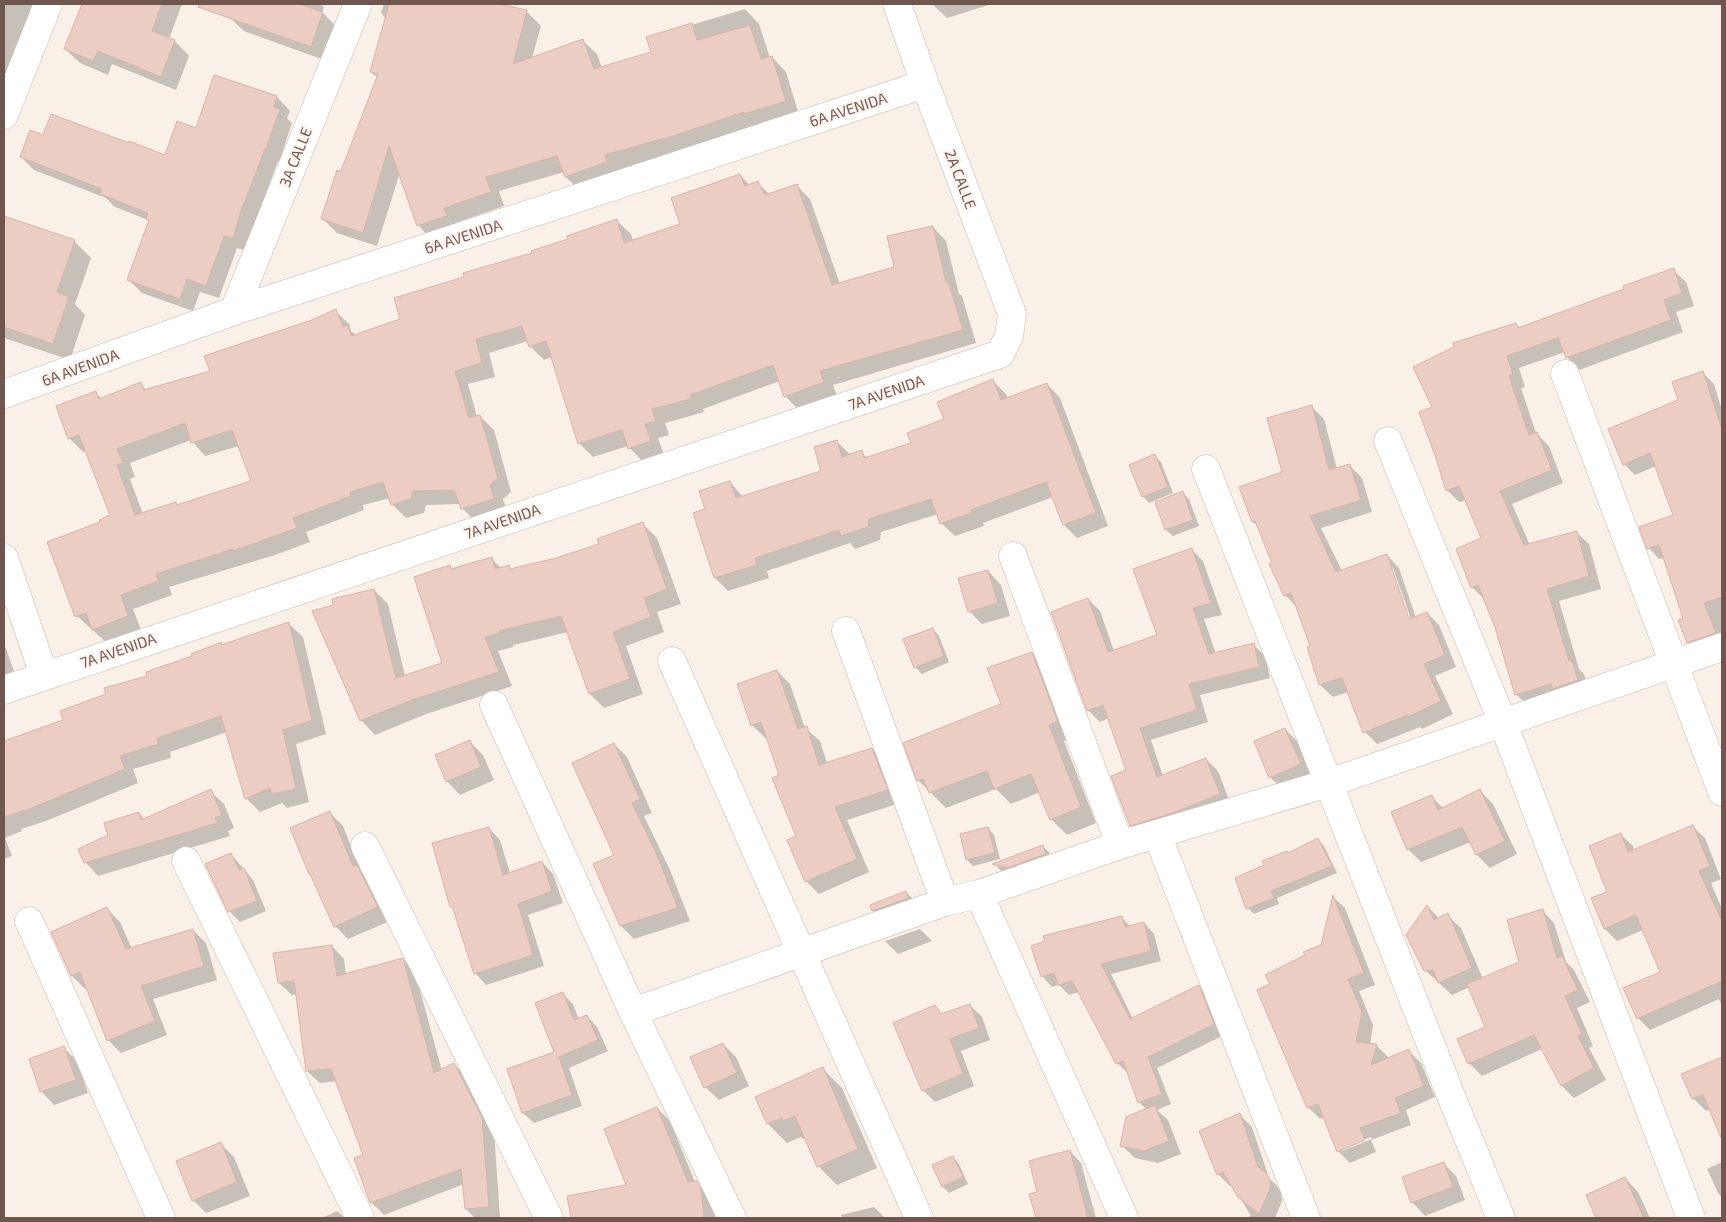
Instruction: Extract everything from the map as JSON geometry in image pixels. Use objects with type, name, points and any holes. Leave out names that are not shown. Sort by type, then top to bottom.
[{"type":"street","points":[[4,114],[48,4]]},
{"type":"street","name":"3A CALLE","points":[[234,311],[358,4]]},
{"type":"street","name":"2A CALLE","points":[[897,4],[925,84],[1012,314],[1009,336],[1000,354]]},
{"type":"street","name":"6A AVENIDA","points":[[4,394],[234,311],[925,84]]},
{"type":"street","name":"7A AVENIDA","points":[[4,690],[1000,354]]},
{"type":"street","points":[[1566,374],[1722,792]]},
{"type":"street","points":[[1388,441],[1503,723],[1691,1218]]},
{"type":"street","points":[[1206,468],[1449,1091],[1501,1218]]},
{"type":"street","points":[[1013,556],[1120,845]]},
{"type":"street","points":[[4,558],[44,675]]},
{"type":"street","points":[[846,631],[945,902]]},
{"type":"street","points":[[633,1012],[945,902],[979,894],[1120,845],[1329,783],[1722,647]]},
{"type":"street","points":[[672,661],[918,1218]]},
{"type":"street","points":[[494,705],[633,1012],[732,1218]]},
{"type":"street","points":[[1157,834],[1306,1218]]},
{"type":"street","points":[[365,846],[549,1218]]},
{"type":"street","points":[[186,861],[360,1218]]},
{"type":"street","points":[[979,894],[1124,1218]]},
{"type":"street","points":[[29,921],[161,1218]]},
{"type":"building","points":[[82,4],[162,4],[152,31],[175,40],[161,77],[98,51],[93,61],[64,49]]},
{"type":"building","points":[[199,4],[300,4],[323,12],[311,47],[198,7]]},
{"type":"building","points":[[389,4],[499,4],[527,10],[513,64],[583,39],[594,69],[651,52],[646,37],[692,23],[697,40],[750,25],[761,59],[772,56],[786,101],[605,155],[607,162],[565,177],[557,156],[486,177],[491,192],[444,208],[447,216],[417,226],[389,146],[363,233],[321,219],[337,170],[341,171],[378,74],[370,72]]},
{"type":"building","points":[[214,75],[277,96],[274,107],[280,109],[240,214],[233,238],[224,236],[206,286],[187,279],[180,299],[127,280],[149,220],[146,219],[148,213],[100,194],[102,189],[20,157],[30,130],[43,135],[51,114],[165,155],[177,121],[196,128]]},
{"type":"building","points":[[740,174],[745,186],[758,181],[765,195],[797,184],[832,285],[894,267],[887,236],[933,226],[946,282],[948,281],[963,330],[820,371],[824,382],[784,397],[773,365],[690,395],[691,399],[652,409],[656,421],[645,424],[651,441],[628,449],[622,430],[578,444],[546,341],[529,347],[522,326],[476,339],[482,363],[455,371],[469,418],[480,415],[498,478],[490,485],[494,499],[461,509],[454,490],[413,491],[411,499],[391,505],[383,482],[350,492],[351,496],[293,518],[297,528],[233,551],[233,549],[156,574],[159,581],[121,595],[128,616],[92,630],[86,613],[75,617],[47,542],[100,522],[99,520],[110,515],[79,435],[68,439],[56,406],[96,391],[99,399],[141,382],[144,390],[210,371],[204,356],[312,320],[336,309],[343,327],[348,325],[351,336],[400,319],[394,298],[464,277],[463,273],[532,253],[531,251],[568,239],[567,236],[617,219],[624,243],[680,224],[671,198]],"holes":[[[185,423],[191,443],[232,430],[251,481],[177,505],[176,502],[135,515],[117,465],[123,463],[117,449]]]},
{"type":"building","points":[[4,216],[75,240],[57,292],[69,297],[53,344],[4,327]]},
{"type":"building","points":[[1674,268],[1682,293],[1664,300],[1671,320],[1566,358],[1558,338],[1507,356],[1513,374],[1509,376],[1529,435],[1537,432],[1552,470],[1500,491],[1524,545],[1577,531],[1589,576],[1547,589],[1569,661],[1572,660],[1578,680],[1553,689],[1551,684],[1515,695],[1495,627],[1478,585],[1471,588],[1456,549],[1481,538],[1459,486],[1446,491],[1419,412],[1432,407],[1413,367],[1454,347],[1453,343],[1516,323],[1518,328],[1624,289],[1623,286]]},
{"type":"building","points":[[1703,371],[1722,429],[1722,597],[1704,603],[1716,633],[1687,643],[1678,620],[1683,618],[1659,545],[1647,549],[1639,527],[1673,515],[1650,453],[1623,465],[1608,429],[1678,400],[1672,382]]},
{"type":"building","points":[[993,379],[1001,400],[1047,383],[1096,513],[1063,525],[1046,482],[971,510],[972,513],[940,524],[931,499],[869,519],[868,527],[841,536],[839,530],[755,558],[757,565],[714,578],[693,513],[705,509],[699,491],[730,481],[736,498],[821,471],[814,447],[837,440],[842,457],[862,450],[864,458],[911,443],[907,433],[944,419],[937,402]]},
{"type":"building","points":[[1312,405],[1329,470],[1350,464],[1361,500],[1310,516],[1336,572],[1387,554],[1409,619],[1427,612],[1445,655],[1424,664],[1441,701],[1408,717],[1407,715],[1363,733],[1342,678],[1319,685],[1307,647],[1310,646],[1291,593],[1284,596],[1269,564],[1272,563],[1255,521],[1252,522],[1239,487],[1282,472],[1267,418]]},
{"type":"building","points":[[1155,454],[1168,487],[1142,497],[1129,465]]},
{"type":"building","points":[[1183,491],[1193,520],[1165,530],[1155,502]]},
{"type":"building","points":[[643,522],[667,589],[644,598],[651,617],[613,632],[630,679],[589,694],[561,616],[499,631],[500,633],[485,637],[499,672],[412,700],[360,721],[312,611],[333,605],[332,599],[374,589],[396,678],[442,663],[414,577],[450,565],[451,569],[492,557],[495,569],[509,565],[510,569],[556,558],[599,544],[597,539]]},
{"type":"building","points":[[1192,548],[1211,603],[1193,608],[1209,654],[1254,643],[1259,667],[1189,684],[1197,710],[1140,728],[1157,777],[1206,758],[1220,794],[1173,813],[1130,826],[1111,776],[1126,770],[1103,705],[1087,711],[1051,612],[1088,598],[1108,652],[1157,635],[1133,569]]},
{"type":"building","points":[[988,570],[998,603],[968,612],[958,578]]},
{"type":"building","points":[[289,622],[312,720],[283,730],[296,789],[272,794],[270,788],[245,799],[221,716],[157,738],[158,744],[120,756],[125,769],[32,808],[4,817],[4,741],[63,720],[60,711],[106,694],[104,688],[147,676],[146,672],[192,656],[191,654],[222,642],[221,645]]},
{"type":"building","points":[[933,628],[944,656],[914,668],[903,639]]},
{"type":"building","points":[[1032,652],[1058,722],[1049,725],[1081,807],[1050,820],[1031,774],[994,789],[987,771],[929,793],[923,779],[917,781],[903,743],[1001,704],[987,668]]},
{"type":"building","points":[[777,670],[798,729],[807,726],[819,765],[872,748],[888,790],[835,807],[857,859],[805,882],[787,840],[796,836],[772,778],[779,775],[761,722],[751,726],[737,684]]},
{"type":"building","points":[[1285,728],[1301,764],[1269,778],[1254,741]]},
{"type":"building","points":[[470,740],[481,767],[446,782],[435,755]]},
{"type":"building","points":[[614,743],[640,799],[632,803],[657,855],[678,908],[620,926],[593,864],[614,855],[572,763]]},
{"type":"building","points":[[211,789],[222,815],[215,818],[218,823],[84,863],[78,849],[108,835],[104,823],[139,812],[141,820]]},
{"type":"building","points":[[1480,789],[1505,841],[1476,855],[1462,827],[1407,850],[1391,812],[1432,795],[1438,810]]},
{"type":"building","points":[[330,811],[353,866],[357,865],[378,907],[334,927],[290,828]]},
{"type":"building","points":[[1693,825],[1710,866],[1699,871],[1722,921],[1722,981],[1637,1019],[1623,988],[1660,972],[1636,915],[1604,929],[1591,898],[1607,892],[1589,846],[1621,833],[1628,852]]},
{"type":"building","points":[[489,827],[503,875],[542,861],[552,891],[518,904],[533,955],[474,974],[452,906],[450,907],[432,843]]},
{"type":"building","points":[[988,827],[995,853],[966,860],[960,834]]},
{"type":"building","points":[[1318,838],[1332,866],[1271,891],[1274,898],[1246,909],[1235,878],[1264,865],[1262,861],[1287,851],[1288,853]]},
{"type":"building","points":[[1043,845],[1046,854],[1007,868],[992,864]]},
{"type":"building","points":[[231,853],[239,870],[244,868],[257,901],[228,912],[205,864]]},
{"type":"building","points":[[906,891],[909,898],[872,911],[870,905]]},
{"type":"building","points":[[1333,895],[1364,973],[1348,979],[1362,1012],[1356,1042],[1377,1044],[1371,1065],[1409,1049],[1424,1086],[1395,1098],[1401,1113],[1360,1128],[1365,1140],[1337,1152],[1318,1104],[1307,1108],[1257,990],[1270,984],[1265,975],[1305,955],[1303,952],[1321,945]]},
{"type":"building","points":[[1427,905],[1434,920],[1448,913],[1472,968],[1438,983],[1433,970],[1424,971],[1406,935]]},
{"type":"building","points":[[107,907],[126,949],[193,929],[204,966],[141,986],[155,1021],[107,1041],[80,972],[71,976],[51,932]]},
{"type":"building","points":[[1543,909],[1557,958],[1562,956],[1578,990],[1565,996],[1582,1034],[1578,1036],[1594,1068],[1561,1086],[1534,1035],[1468,1064],[1457,1039],[1485,1027],[1467,984],[1519,962],[1507,920]]},
{"type":"building","points":[[1122,916],[1125,927],[1144,922],[1151,951],[1101,964],[1130,1019],[1199,985],[1214,1024],[1148,1057],[1162,1094],[1138,1103],[1123,1061],[1116,1064],[1072,981],[1058,985],[1054,973],[1041,977],[1031,946],[1045,941],[1043,936]]},
{"type":"building","points":[[332,945],[337,976],[403,958],[434,1073],[454,1063],[482,1117],[489,1207],[465,1209],[461,1169],[370,1203],[354,1158],[363,1155],[331,1069],[306,1071],[294,981],[278,983],[273,953]]},
{"type":"building","points":[[563,992],[574,1020],[587,1015],[598,1040],[559,1057],[572,1095],[522,1113],[507,1069],[554,1052],[535,1003]]},
{"type":"building","points":[[970,1004],[979,1028],[950,1039],[963,1074],[922,1091],[893,1023],[935,1005],[941,1014]]},
{"type":"building","points":[[723,1043],[737,1073],[704,1088],[690,1057]]},
{"type":"building","points":[[64,1046],[76,1080],[40,1092],[29,1059]]},
{"type":"building","points":[[1722,1057],[1722,1140],[1703,1095],[1692,1099],[1681,1074]]},
{"type":"building","points":[[823,1067],[858,1149],[817,1167],[795,1116],[783,1121],[782,1118],[767,1124],[755,1097]]},
{"type":"building","points":[[1155,1105],[1169,1141],[1144,1151],[1120,1146],[1126,1117]]},
{"type":"building","points":[[657,1107],[688,1182],[697,1181],[701,1189],[704,1218],[571,1218],[567,1196],[626,1185],[604,1129]]},
{"type":"building","points":[[1240,1113],[1258,1167],[1266,1173],[1270,1180],[1270,1189],[1259,1214],[1238,1197],[1223,1172],[1217,1175],[1199,1131]]},
{"type":"building","points":[[221,1142],[237,1182],[192,1201],[176,1161]]},
{"type":"building","points":[[1070,1150],[1088,1218],[1036,1218],[1029,1194],[1037,1192],[1029,1161]]},
{"type":"building","points":[[953,1156],[963,1177],[942,1187],[932,1165]]},
{"type":"building","points":[[1444,1162],[1453,1187],[1411,1203],[1402,1177]]},
{"type":"building","points":[[1625,1177],[1644,1218],[1596,1218],[1586,1195]]}]
